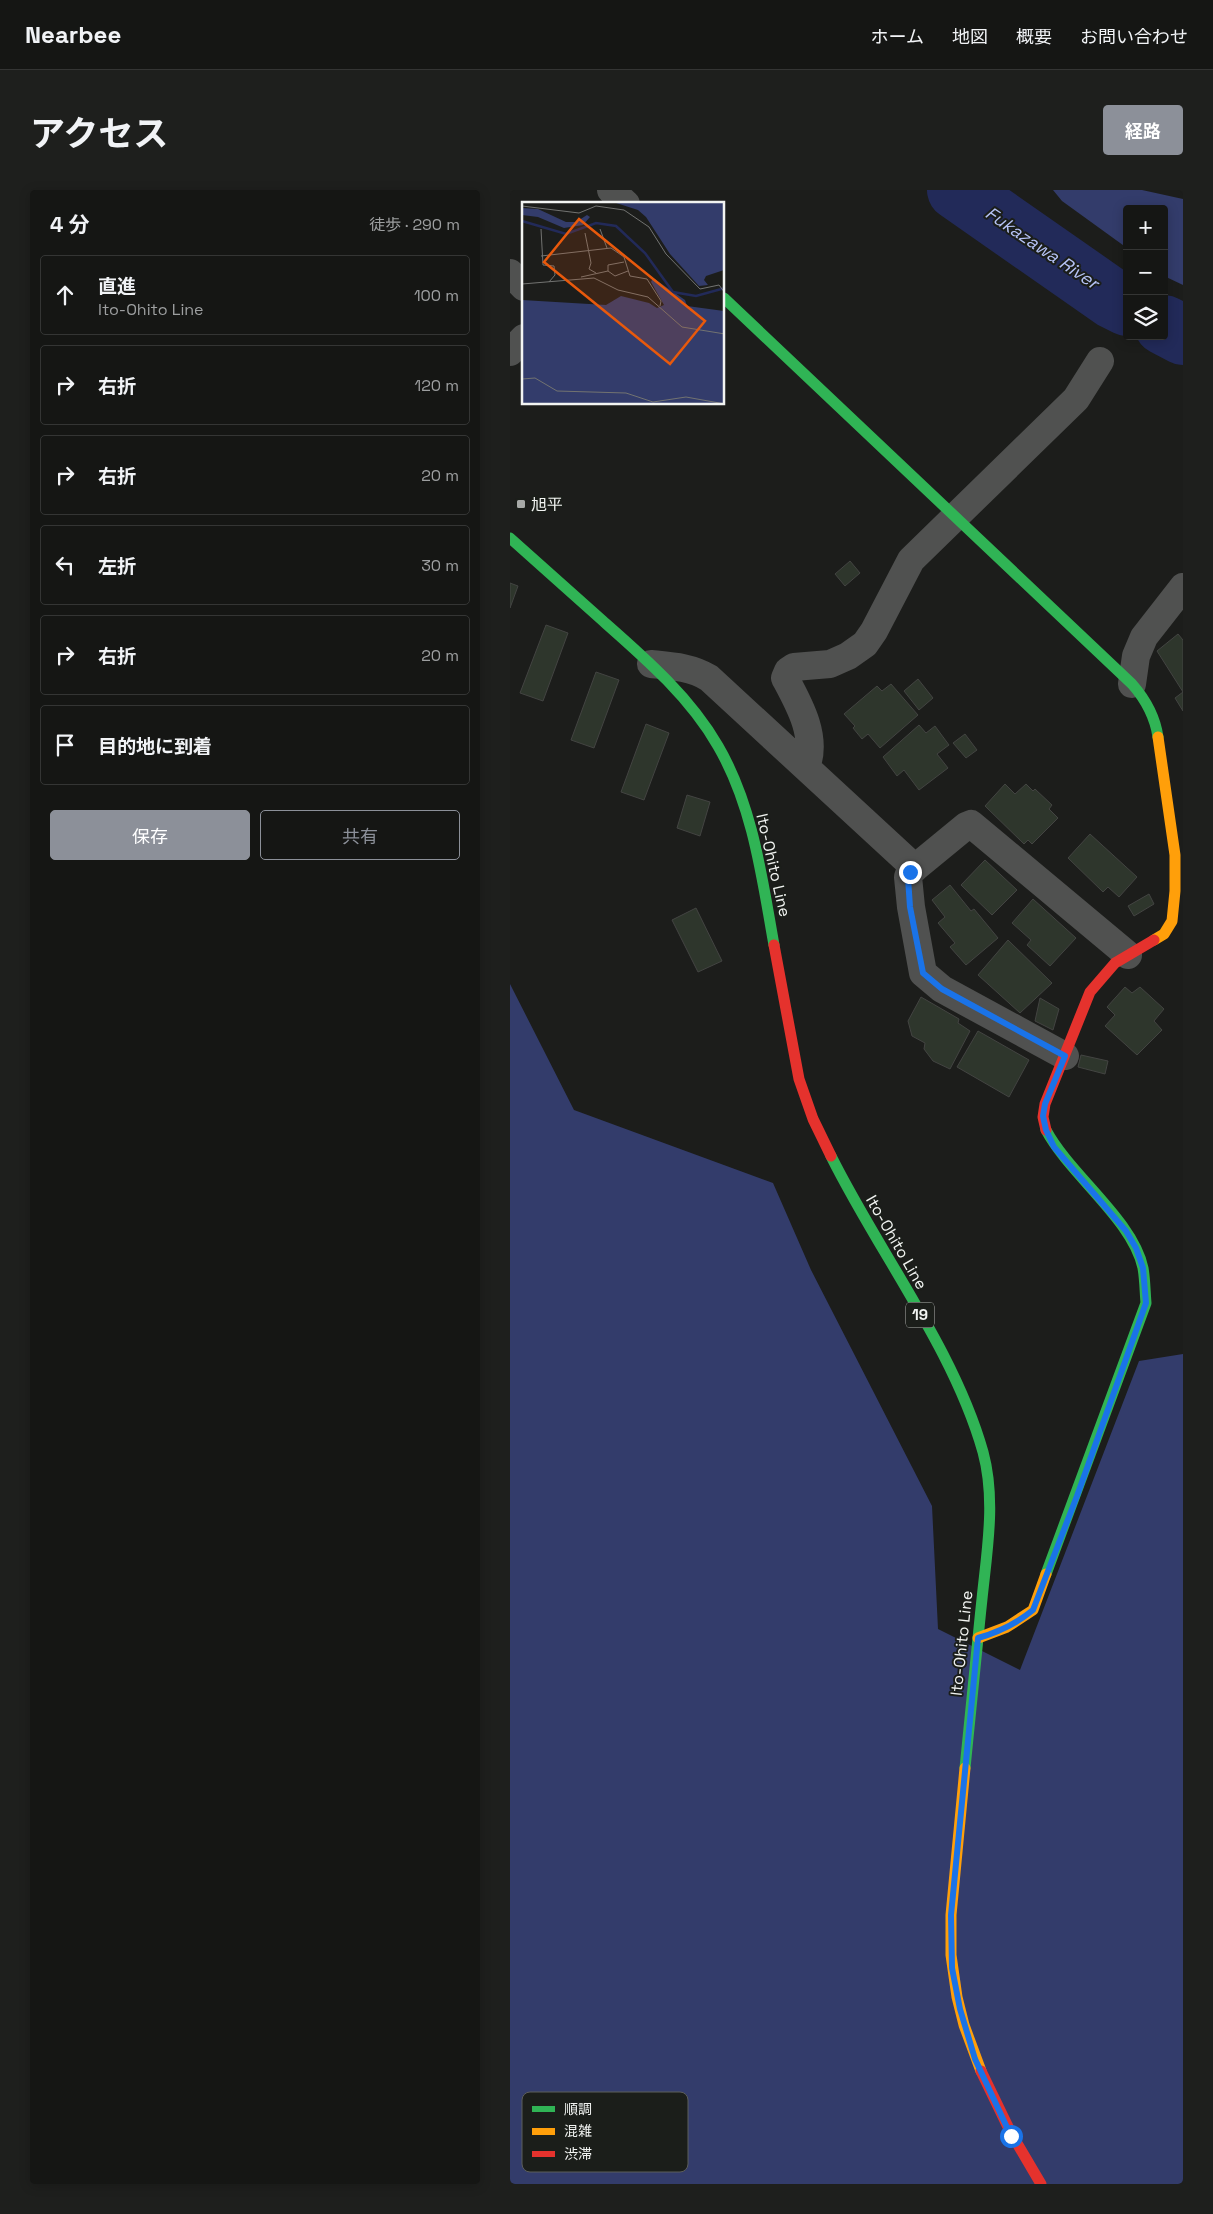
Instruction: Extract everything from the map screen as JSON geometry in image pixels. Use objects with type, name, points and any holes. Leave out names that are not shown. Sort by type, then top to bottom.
[{"type":"main road","points":[[725,299],[1132,684],[1144,697],[1152,710],[1156,724],[1175,856],[1175,892],[1172,921],[1164,934],[1116,963],[1090,992],[1045,1104],[1043,1116],[1046,1130],[1054,1147],[1126,1231],[1136,1248],[1143,1268],[1146,1303],[1077,1496],[1033,1610],[1020,1621],[999,1632],[978,1638]]},
{"type":"main road","name":"Ito-Ohito Line","points":[[510,538],[651,664],[689,705],[712,738],[738,789],[757,850],[799,1079],[813,1118],[842,1178],[935,1341],[966,1405],[983,1453],[990,1497],[988,1537],[951,1915],[952,1968],[960,2009],[975,2059],[1011,2136],[1041,2184]]},
{"type":"street","points":[[611,190],[624,202]]},
{"type":"street","points":[[510,273],[522,285]]},
{"type":"street","points":[[510,352],[522,340]]},
{"type":"street","points":[[806,767],[810,749],[807,730],[800,706],[785,678],[788,671],[794,667],[830,664],[848,656],[865,644],[874,631],[911,560],[1076,399],[1100,361]]},
{"type":"street","points":[[1132,684],[1136,656],[1144,637],[1183,587]]},
{"type":"street","points":[[651,664],[682,667],[698,671],[709,678],[915,868]]},
{"type":"street","points":[[1065,1056],[942,989],[923,973],[910,907],[908,878],[915,868],[966,826],[971,824],[1128,955]]},
{"type":"shaded area","points":[[1053,190],[1142,190],[1183,199],[1183,285],[1168,278],[1168,205],[1123,205],[1123,245],[1062,201]]},
{"type":"shaded area","points":[[510,984],[574,1110],[773,1183],[811,1270],[932,1506],[938,1629],[1020,1670],[1139,1361],[1183,1354],[1183,2184],[510,2184]]},
{"type":"building","points":[[850,561],[860,573],[845,586],[835,574]]},
{"type":"building","points":[[510,583],[518,586],[510,608]]},
{"type":"building","points":[[546,625],[568,633],[543,701],[520,693]]},
{"type":"building","points":[[1178,634],[1183,640],[1183,692],[1157,651]]},
{"type":"building","points":[[596,672],[619,680],[594,748],[571,740]]},
{"type":"building","points":[[918,679],[933,698],[919,710],[904,691]]},
{"type":"building","points":[[891,684],[918,715],[880,748],[868,734],[862,739],[853,728],[855,726],[844,714],[877,686],[882,691]]},
{"type":"building","points":[[1183,692],[1183,711],[1175,698]]},
{"type":"building","points":[[646,724],[669,733],[644,800],[621,792]]},
{"type":"building","points":[[919,725],[926,733],[935,726],[949,745],[937,754],[948,768],[919,790],[904,770],[897,776],[883,757]]},
{"type":"building","points":[[965,734],[977,750],[966,758],[953,743]]},
{"type":"building","points":[[1005,784],[1015,794],[1026,784],[1033,791],[1035,789],[1052,805],[1049,809],[1058,818],[1032,844],[1028,840],[1024,844],[985,806]]},
{"type":"building","points":[[687,795],[710,802],[700,836],[677,828]]},
{"type":"building","points":[[1090,834],[1137,877],[1119,897],[1108,887],[1103,892],[1068,858]]},
{"type":"building","points":[[985,860],[1017,890],[992,915],[961,885]]},
{"type":"building","points":[[950,885],[971,911],[974,909],[998,938],[966,965],[950,947],[955,943],[938,923],[945,917],[932,900]]},
{"type":"building","points":[[1149,894],[1154,904],[1134,916],[1128,906]]},
{"type":"building","points":[[1033,899],[1076,938],[1050,966],[1027,945],[1031,940],[1012,923]]},
{"type":"building","points":[[696,908],[722,961],[698,972],[672,920]]},
{"type":"building","points":[[1008,940],[1052,983],[1020,1013],[978,975]]},
{"type":"building","points":[[1125,987],[1132,993],[1140,987],[1164,1009],[1154,1021],[1162,1030],[1137,1055],[1105,1026],[1115,1015],[1107,1007]]},
{"type":"building","points":[[921,997],[959,1019],[958,1023],[970,1031],[950,1069],[933,1061],[924,1049],[925,1043],[912,1036],[908,1021]]},
{"type":"building","points":[[1040,998],[1059,1009],[1053,1030],[1035,1021]]},
{"type":"building","points":[[978,1031],[1029,1060],[1009,1097],[957,1067]]},
{"type":"building","points":[[1081,1055],[1108,1061],[1105,1074],[1078,1067]]},
{"type":"waterway","name":"Fukazawa River","points":[[957,190],[1113,299],[1123,304]]},
{"type":"waterway","name":"Fukazawa River","points":[[1168,327],[1183,335]]},
{"type":"traffic: fast","points":[[725,299],[1132,684],[1142,696],[1149,709],[1155,722],[1158,737]]},
{"type":"traffic: fast","points":[[510,538],[666,679],[707,728],[730,769],[748,818],[755,843],[774,945]]},
{"type":"traffic: fast","points":[[1046,1130],[1070,1164],[1114,1215],[1137,1250],[1143,1268],[1146,1303],[1046,1574]]},
{"type":"traffic: fast","points":[[831,1156],[954,1376],[970,1414],[987,1470],[990,1507],[988,1544],[965,1768]]},
{"type":"traffic: slow","points":[[1154,940],[1164,934],[1172,921],[1175,891],[1175,855],[1158,737]]},
{"type":"traffic: slow","points":[[978,1638],[1007,1627],[1033,1610],[1046,1574]]},
{"type":"traffic: slow","points":[[965,1768],[951,1915],[951,1955],[957,1997],[964,2025],[981,2071]]},
{"type":"traffic: jam","points":[[1046,1130],[1043,1117],[1045,1104],[1090,992],[1115,963],[1154,940]]},
{"type":"traffic: jam","points":[[774,945],[799,1079],[813,1119],[831,1156]]},
{"type":"traffic: jam","points":[[981,2071],[1011,2133],[1041,2184]]},
{"type":"place","name":"旭平","points":[[521,504]]},
{"type":"route","points":[[910,872],[908,878],[910,907],[923,973],[942,989],[1065,1056],[1045,1104],[1043,1116],[1046,1130],[1054,1147],[1126,1231],[1136,1248],[1143,1268],[1146,1287],[1146,1303],[1040,1596],[1033,1610],[1020,1621],[999,1632],[978,1638],[951,1915],[952,1968],[960,2009],[975,2059],[1011,2136]]}]
